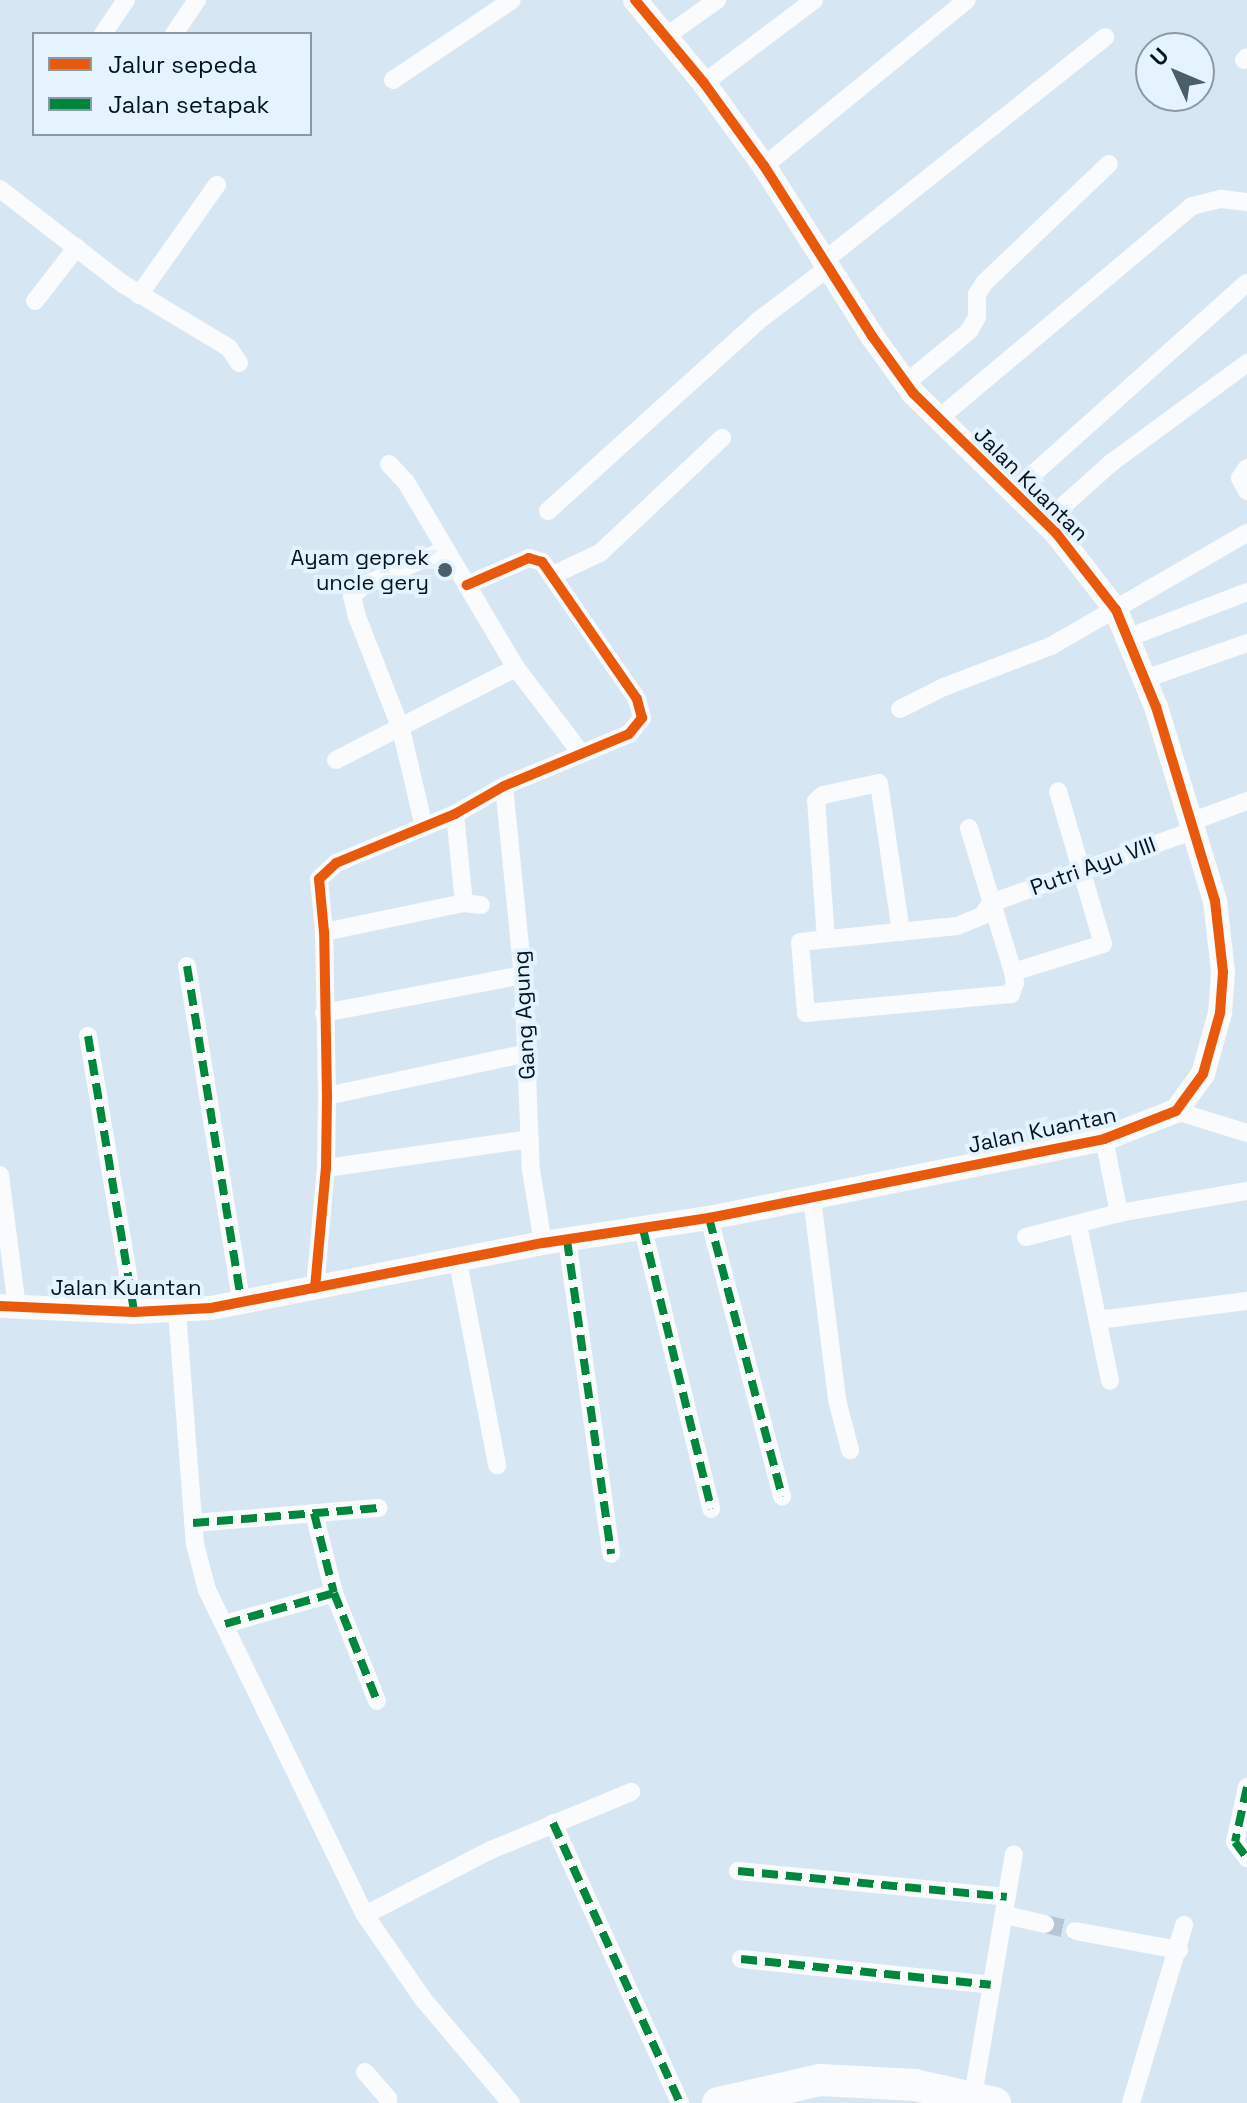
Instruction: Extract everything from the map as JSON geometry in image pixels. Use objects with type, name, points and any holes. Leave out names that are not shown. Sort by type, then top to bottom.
[{"type":"highway","points":[[718,2103],[820,2080],[915,2085],[984,2100]]},
{"type":"street","points":[[104,32],[126,0]]},
{"type":"street","points":[[175,32],[197,0]]},
{"type":"street","points":[[393,80],[512,0]]},
{"type":"street","name":"Jalan Kuantan","points":[[8,1307],[134,1312],[242,1304],[543,1243],[709,1218],[812,1198],[1104,1139],[1176,1111],[1203,1074],[1220,1013],[1223,972],[1217,911],[1194,826],[1145,679],[1130,637],[1116,610],[1045,522],[937,420],[906,383],[764,166],[704,83],[635,0]]},
{"type":"street","points":[[665,37],[717,0]]},
{"type":"street","points":[[704,83],[814,0]]},
{"type":"street","points":[[764,166],[967,0]]},
{"type":"street","points":[[548,511],[758,321],[1105,37]]},
{"type":"street","points":[[906,383],[969,331],[977,317],[977,294],[985,282],[1109,164]]},
{"type":"street","points":[[139,295],[217,185]]},
{"type":"street","points":[[0,189],[139,295],[229,348],[239,363]]},
{"type":"street","points":[[937,420],[1192,206],[1221,199],[1247,202]]},
{"type":"street","points":[[35,301],[77,247]]},
{"type":"street","points":[[1014,491],[1247,283]]},
{"type":"street","points":[[1045,522],[1111,463],[1247,363]]},
{"type":"street","points":[[553,575],[600,553],[722,438]]},
{"type":"street","points":[[389,464],[406,482],[516,668],[581,753]]},
{"type":"street","points":[[1247,468],[1240,478],[1247,491]]},
{"type":"street","points":[[900,709],[944,687],[1051,646],[1247,533]]},
{"type":"street","points":[[424,827],[401,729],[357,617],[352,596],[364,585],[445,550]]},
{"type":"street","points":[[315,1288],[326,1168],[324,932],[318,888],[324,871],[455,814],[504,786],[636,729],[642,718],[641,709],[542,562],[529,558],[467,585]]},
{"type":"street","points":[[1130,637],[1247,592]]},
{"type":"street","points":[[1145,679],[1247,643]]},
{"type":"street","points":[[336,760],[516,668]]},
{"type":"street","points":[[901,932],[879,783],[823,795],[816,801],[826,939],[802,941],[798,945],[804,1010],[809,1014],[1011,994],[1015,983],[1013,972],[969,828]]},
{"type":"street","name":"Gang Agung","points":[[504,786],[523,975],[530,1139],[543,1243]]},
{"type":"street","points":[[1013,972],[1103,944],[1058,791]]},
{"type":"street","name":"Putri Ayu VIII","points":[[826,939],[957,926],[977,920],[991,903],[1194,826],[1247,801]]},
{"type":"street","points":[[324,932],[472,904],[455,814]]},
{"type":"street","points":[[187,966],[242,1304]]},
{"type":"street","points":[[324,1013],[523,975]]},
{"type":"street","points":[[88,1036],[134,1312]]},
{"type":"street","points":[[327,1096],[528,1053]]},
{"type":"street","points":[[1176,1111],[1247,1133]]},
{"type":"street","points":[[326,1168],[530,1139]]},
{"type":"street","points":[[1104,1139],[1119,1213]]},
{"type":"street","points":[[0,1175],[8,1307]]},
{"type":"street","points":[[1026,1237],[1119,1213],[1247,1191]]},
{"type":"street","points":[[812,1198],[837,1400],[850,1450]]},
{"type":"street","points":[[709,1218],[782,1497]]},
{"type":"street","points":[[1078,1225],[1110,1381]]},
{"type":"street","points":[[643,1229],[711,1509]]},
{"type":"street","points":[[567,1240],[611,1554]]},
{"type":"street","points":[[458,1262],[497,1465]]},
{"type":"street","points":[[1098,1320],[1247,1301]]},
{"type":"street","points":[[177,1311],[193,1523],[207,1590],[365,1915],[423,1999],[511,2103]]},
{"type":"street","points":[[193,1523],[378,1508]]},
{"type":"street","points":[[314,1513],[334,1593],[377,1701]]},
{"type":"street","points":[[225,1624],[334,1593]]},
{"type":"street","points":[[1247,1787],[1235,1842],[1247,1858]]},
{"type":"street","points":[[365,1915],[491,1850],[631,1792]]},
{"type":"street","points":[[553,1823],[680,2103]]},
{"type":"street","points":[[984,2100],[991,1985],[1014,1854]]},
{"type":"street","points":[[738,1871],[1006,1906],[1045,1924]]},
{"type":"street","points":[[1131,2103],[1184,1925]]},
{"type":"street","points":[[1075,1931],[1179,1950]]},
{"type":"street","points":[[741,1959],[991,1985]]},
{"type":"street","points":[[365,2072],[388,2098],[388,2103]]},
{"type":"tunnel","points":[[1045,1924],[1075,1931]]},
{"type":"marked path","points":[[187,966],[242,1304]]},
{"type":"marked path","points":[[88,1036],[134,1312]]},
{"type":"marked path","points":[[709,1218],[782,1497]]},
{"type":"marked path","points":[[643,1229],[711,1509]]},
{"type":"marked path","points":[[567,1240],[611,1554]]},
{"type":"marked path","points":[[193,1523],[378,1508]]},
{"type":"marked path","points":[[314,1513],[334,1593],[377,1701]]},
{"type":"marked path","points":[[225,1624],[334,1593]]},
{"type":"marked path","points":[[1247,1787],[1235,1842],[1247,1858]]},
{"type":"marked path","points":[[553,1823],[680,2103]]},
{"type":"marked path","points":[[738,1871],[1007,1897]]},
{"type":"marked path","points":[[741,1959],[991,1985]]},
{"type":"cycle path","points":[[0,1306],[134,1312],[211,1308],[543,1243],[709,1218],[1104,1139],[1176,1111],[1203,1074],[1220,1013],[1223,972],[1215,901],[1156,707],[1116,610],[1056,533],[913,393],[872,336],[764,166],[704,83],[635,0]]},
{"type":"cycle path","points":[[315,1288],[326,1168],[327,1096],[324,932],[319,879],[336,863],[455,814],[504,786],[629,734],[642,718],[637,699],[542,562],[529,558],[467,585]]},
{"type":"place","name":"Ayam geprek uncle gery","points":[[445,570]]}]
